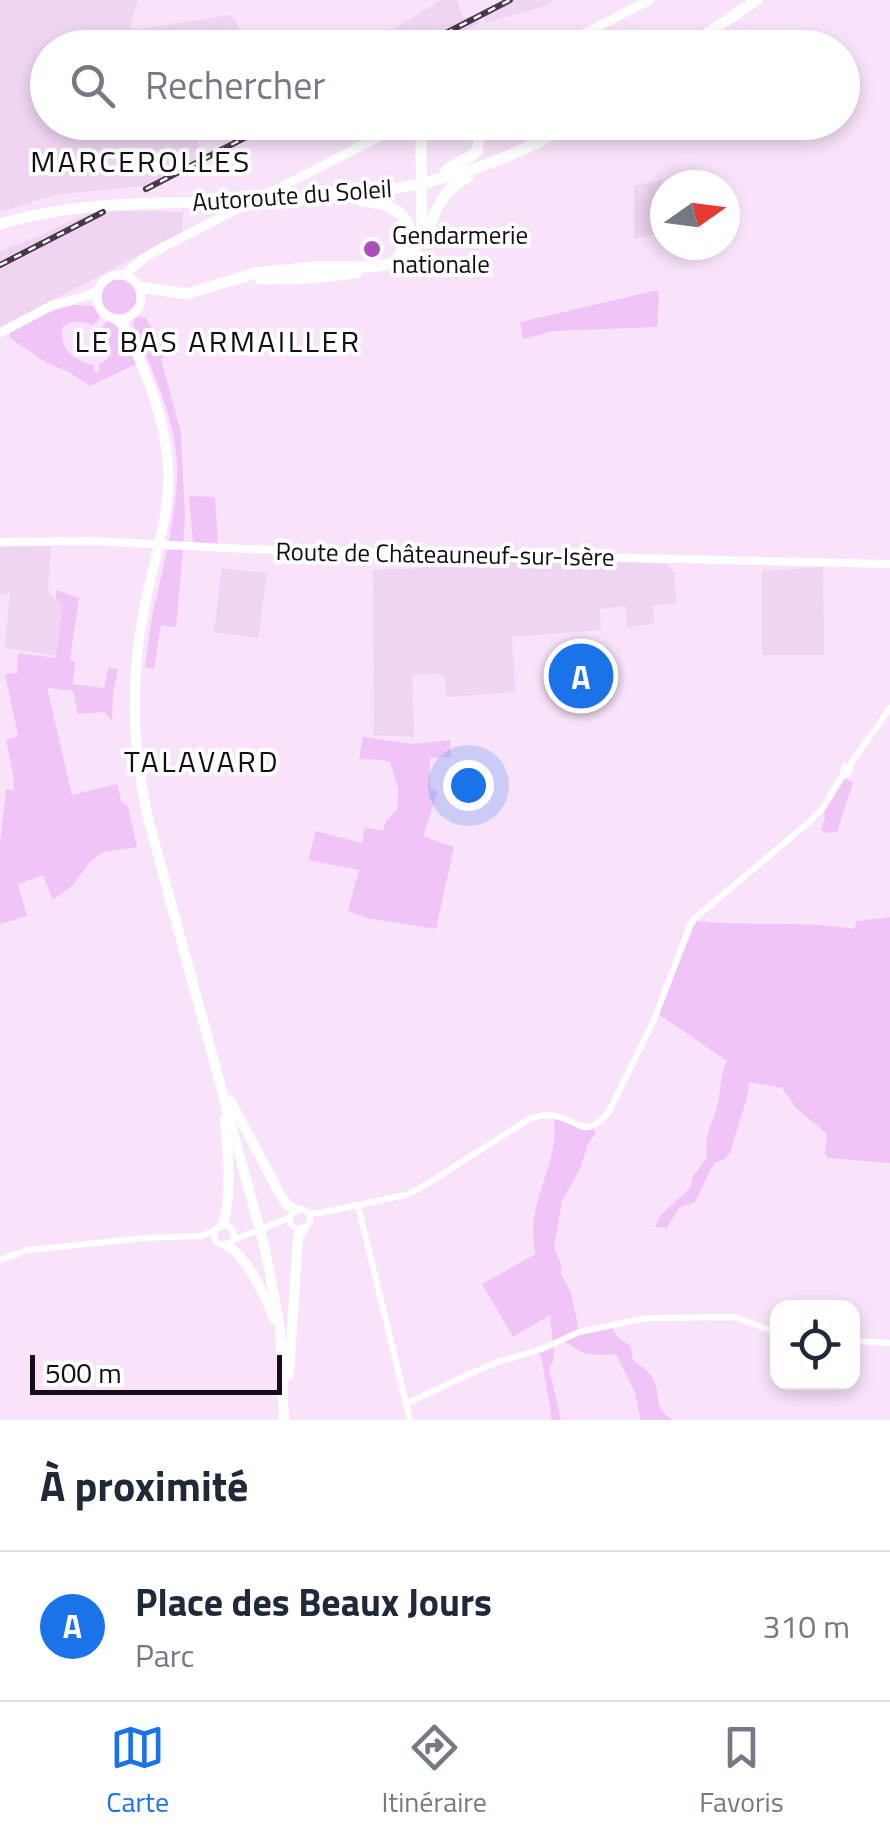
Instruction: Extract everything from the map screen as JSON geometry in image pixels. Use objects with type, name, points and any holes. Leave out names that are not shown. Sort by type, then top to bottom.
[{"type":"highway","points":[[701,30],[745,0]]},
{"type":"highway","points":[[713,30],[757,0]]},
{"type":"highway","points":[[361,266],[396,262],[414,250],[420,238],[424,216],[421,140]]},
{"type":"highway","points":[[411,256],[424,234],[424,140]]},
{"type":"highway","points":[[445,172],[476,152],[479,140]]},
{"type":"highway","name":"Autoroute du Soleil","points":[[431,179],[525,140]]},
{"type":"highway","name":"Autoroute du Soleil","points":[[0,221],[51,204],[108,198],[323,198],[379,193],[476,169],[541,140]]},
{"type":"highway","points":[[139,290],[171,300],[192,300],[260,279],[332,276],[398,265],[424,242],[442,196],[476,169]]},
{"type":"highway","name":"Autoroute du Soleil","points":[[0,221],[77,207],[248,201],[276,193],[414,183]]},
{"type":"highway","points":[[139,290],[186,294],[256,273],[288,268],[387,263],[402,252],[408,232],[398,210],[383,203],[323,198]]},
{"type":"highway","points":[[131,316],[131,328],[164,411],[173,466],[168,531],[139,661]]},
{"type":"highway","points":[[116,319],[125,327],[154,399],[168,462],[168,492],[138,676],[140,738],[148,797],[265,1248],[282,1352],[288,1420]]},
{"type":"highway","points":[[226,1096],[281,1196],[300,1219],[288,1420]]},
{"type":"highway","points":[[217,1232],[226,1218],[228,1194],[226,1096]]},
{"type":"highway","points":[[226,1096],[274,1265],[289,1376]]},
{"type":"highway","points":[[231,1239],[263,1294],[282,1352]]},
{"type":"main road","points":[[591,30],[650,0]]},
{"type":"main road","points":[[0,333],[58,303],[87,296],[108,278],[124,275],[165,246],[373,140]]},
{"type":"main road","points":[[98,290],[100,307],[106,315],[116,319],[131,316],[138,310],[139,271],[165,246]]},
{"type":"main road","points":[[124,275],[139,290]]},
{"type":"main road","points":[[47,308],[83,303],[100,307]]},
{"type":"main road","name":"Route de Châteauneuf-sur-Isère","points":[[0,542],[890,564]]},
{"type":"street","points":[[217,1232],[218,1244],[320,1213],[405,1195],[528,1119],[553,1115],[592,1128],[608,1113],[654,1020],[690,925],[822,809],[890,708]]},
{"type":"street","points":[[358,1205],[410,1420]]},
{"type":"street","points":[[0,1263],[12,1255],[39,1248],[201,1236],[229,1226],[231,1239]]},
{"type":"street","points":[[406,1404],[464,1376],[579,1332],[647,1318],[734,1317],[770,1330]]},
{"type":"street","points":[[860,1342],[890,1343]]},
{"type":"shaded area","points":[[0,0],[138,0],[130,27],[136,30],[30,30],[30,140],[198,140],[201,156],[233,140],[248,140],[145,193],[141,186],[54,195],[0,212]]},
{"type":"shaded area","points":[[441,0],[456,0],[464,18],[476,14],[480,23],[466,30],[392,30]]},
{"type":"shaded area","points":[[504,0],[554,0],[485,23],[482,11]]},
{"type":"shaded area","points":[[231,15],[238,30],[136,30]]},
{"type":"shaded area","points":[[650,183],[650,235],[634,239],[634,186]]},
{"type":"shaded area","points":[[183,212],[182,233],[0,327],[0,251],[86,214]]},
{"type":"shaded area","points":[[119,279],[132,284],[137,297],[132,310],[119,315],[106,310],[101,297],[106,284]]},
{"type":"shaded area","points":[[658,290],[657,327],[554,331],[523,339],[520,322]]},
{"type":"shaded area","points":[[75,305],[92,306],[100,318],[92,325],[76,322],[62,329],[63,342],[70,353],[94,365],[94,372],[99,372],[99,364],[110,351],[102,327],[107,321],[123,331],[136,364],[90,386],[10,338],[9,331],[48,312]]},
{"type":"shaded area","points":[[139,316],[146,318],[167,354],[161,359],[181,433],[183,542],[169,542],[177,484],[175,446],[161,392],[133,324]]},
{"type":"shaded area","points":[[189,496],[215,497],[218,545],[193,544]]},
{"type":"shaded area","points":[[51,546],[48,592],[63,604],[57,656],[5,648],[10,593],[0,595],[0,547]]},
{"type":"shaded area","points":[[167,550],[183,550],[176,627],[161,625],[154,669],[145,667]]},
{"type":"shaded area","points":[[427,555],[667,564],[674,573],[676,603],[653,605],[654,624],[627,627],[625,606],[600,609],[601,630],[512,637],[515,692],[447,697],[445,679],[440,674],[412,675],[414,737],[374,735],[373,570],[423,568]]},
{"type":"shaded area","points":[[823,567],[824,655],[762,655],[762,571]]},
{"type":"shaded area","points":[[222,568],[267,573],[258,638],[214,632]]},
{"type":"shaded area","points":[[56,590],[79,598],[70,660],[75,662],[73,684],[104,688],[108,667],[118,669],[112,721],[104,712],[78,714],[73,691],[47,688],[72,795],[117,784],[122,802],[128,807],[137,847],[103,852],[73,885],[53,900],[43,875],[18,884],[27,916],[0,924],[0,843],[6,789],[14,791],[6,740],[18,736],[5,674],[17,673],[18,653],[56,658],[63,605],[56,598]]},
{"type":"shaded area","points":[[594,664],[598,685],[595,688],[565,686],[565,665]]},
{"type":"shaded area","points":[[363,737],[414,744],[450,740],[451,757],[430,758],[430,788],[438,791],[423,836],[454,847],[436,929],[367,918],[348,911],[359,870],[308,860],[316,831],[362,843],[365,827],[383,831],[386,821],[397,810],[398,788],[390,762],[359,759]]},
{"type":"shaded area","points":[[845,779],[853,782],[837,832],[826,833],[821,830],[824,812]]},
{"type":"shaded area","points":[[890,917],[890,1163],[828,1158],[827,1134],[796,1108],[782,1088],[749,1082],[730,1153],[714,1163],[695,1202],[679,1208],[667,1228],[655,1227],[660,1216],[691,1187],[693,1176],[707,1158],[708,1134],[727,1061],[658,1014],[697,921],[854,929],[857,921]]},
{"type":"shaded area","points":[[553,1115],[592,1127],[596,1133],[562,1201],[554,1248],[571,1293],[579,1331],[614,1325],[620,1339],[631,1346],[633,1360],[652,1377],[662,1410],[673,1420],[641,1420],[634,1390],[616,1354],[586,1353],[560,1340],[553,1344],[550,1315],[513,1337],[482,1284],[536,1254],[534,1218],[553,1150]]},
{"type":"shaded area","points":[[553,1344],[554,1359],[549,1369],[561,1420],[552,1420],[541,1356],[536,1351]]},
{"type":"railway","points":[[452,30],[510,0]]},
{"type":"railway","points":[[146,189],[240,140]]},
{"type":"railway","points":[[0,265],[103,212]]},
{"type":"place","name":"Gendarmerie nationale","points":[[372,249]]},
{"type":"place","name":"Place des Beaux Jours","points":[[581,676]]},
{"type":"district","name":"MARCEROLLES","points":[[141,161]]},
{"type":"district","name":"LE BAS ARMAILLER","points":[[218,341]]},
{"type":"district","name":"TALAVARD","points":[[202,761]]}]
